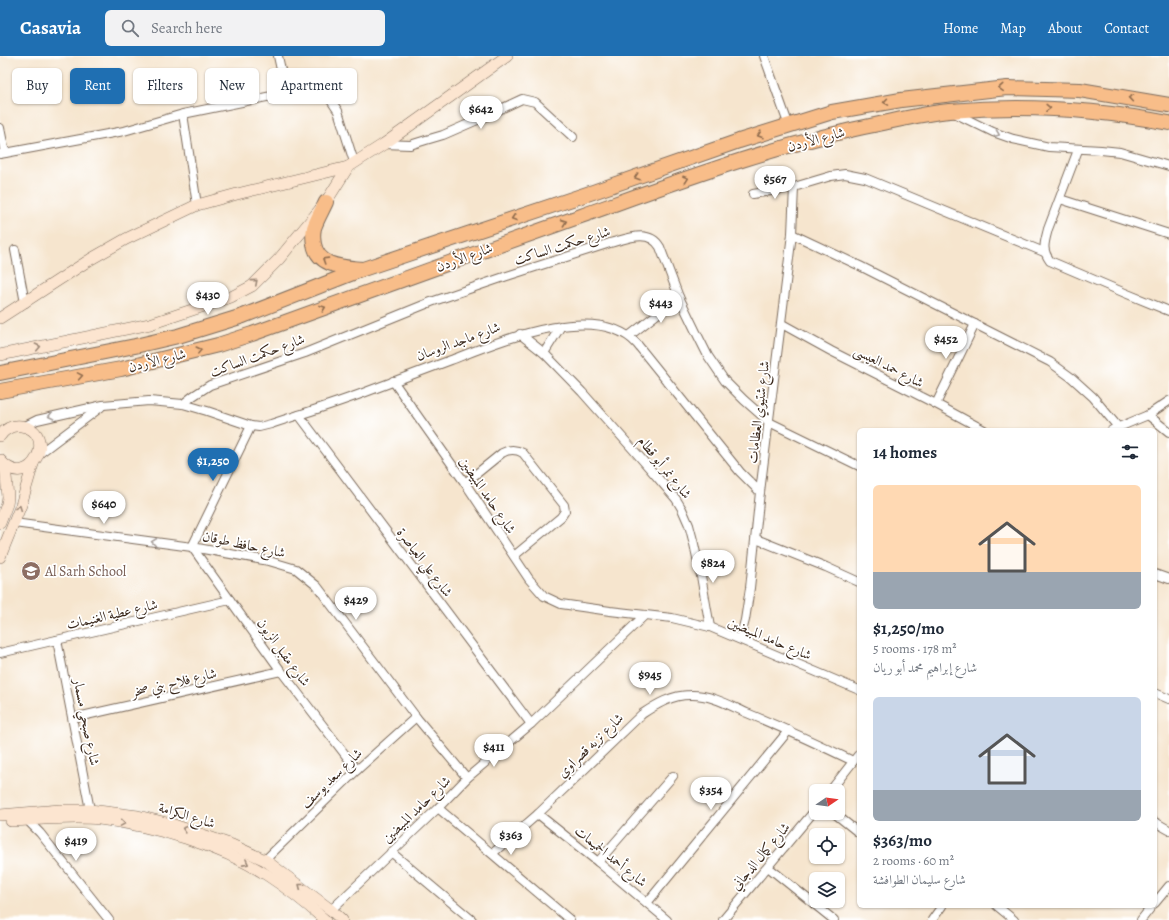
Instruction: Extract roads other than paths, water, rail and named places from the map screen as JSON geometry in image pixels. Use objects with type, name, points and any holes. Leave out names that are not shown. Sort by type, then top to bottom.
[{"type":"highway","name":"شارع الأردن","points":[[0,372],[135,346],[178,336],[243,316],[363,269],[593,192],[739,141],[832,112],[924,96],[1007,88],[1086,91],[1169,104]]},
{"type":"highway","name":"شارع الأردن","points":[[0,391],[121,369],[218,345],[746,158],[828,134],[926,114],[949,111],[1015,108],[1088,110],[1169,123]]},
{"type":"highway","points":[[326,202],[314,229],[313,238],[317,254],[323,260],[334,265],[363,269]]},
{"type":"street","points":[[278,56],[281,68]]},
{"type":"street","points":[[0,318],[25,303],[57,280],[105,251],[154,225],[197,205],[351,165],[384,144],[507,56]]},
{"type":"street","points":[[764,56],[789,126]]},
{"type":"street","points":[[0,128],[3,154],[124,131],[183,114],[267,97]]},
{"type":"street","points":[[384,144],[410,144],[443,135],[509,104],[526,99],[535,102],[573,137]]},
{"type":"street","points":[[0,355],[150,324],[231,297],[252,286],[279,259],[326,202],[351,165],[338,111],[333,104]]},
{"type":"street","points":[[949,111],[974,124],[1013,139],[1049,147],[1120,152],[1169,166]]},
{"type":"street","points":[[183,114],[197,205]]},
{"type":"street","points":[[1044,252],[1048,229],[1078,150]]},
{"type":"street","points":[[753,194],[794,187],[831,176],[845,174],[865,178],[1044,252],[1050,261],[1169,311]]},
{"type":"street","name":"شارع شتيوي العظامات","points":[[740,639],[748,608],[760,492],[782,324],[792,234],[794,187]]},
{"type":"street","points":[[1060,199],[1169,234]]},
{"type":"street","points":[[792,234],[860,266],[1038,356],[1072,378],[1093,397],[1115,428],[1148,415],[1169,401]]},
{"type":"street","name":"شارع حكمت الساكت","points":[[183,404],[210,385],[305,353],[431,302],[627,238],[646,236],[657,241],[679,297],[708,356],[725,381],[744,400],[770,422],[857,465]]},
{"type":"street","points":[[15,250],[25,303]]},
{"type":"street","points":[[629,336],[679,297]]},
{"type":"street","name":"شارع حمد العيسى","points":[[782,324],[980,428]]},
{"type":"street","points":[[936,404],[975,324]]},
{"type":"street","name":"شارع ماجد الروسان","points":[[23,427],[37,420],[103,405],[149,401],[183,404],[207,410],[251,426],[259,427],[299,415],[393,382],[520,334],[561,326],[586,325],[619,330],[629,336],[648,356],[740,472],[760,492]]},
{"type":"street","points":[[544,353],[561,326]]},
{"type":"street","name":"شارع نمر أبو قطام","points":[[520,334],[544,353],[582,392],[676,499],[689,525],[701,576],[710,627]]},
{"type":"street","name":"شارع حامد المبيضين","points":[[393,382],[465,482],[514,556],[544,596],[552,600],[576,606],[672,618],[710,627],[857,689]]},
{"type":"street","points":[[0,557],[21,505],[34,464],[40,453],[103,405]]},
{"type":"street","name":"شارع علي العياصرة","points":[[299,415],[531,724]]},
{"type":"street","points":[[1148,415],[1169,432]]},
{"type":"street","points":[[1,433],[16,426],[30,429],[38,440],[40,453]]},
{"type":"street","points":[[192,547],[251,426]]},
{"type":"street","points":[[465,482],[502,453],[510,450],[516,450],[523,453],[564,505],[565,511],[563,516],[514,556]]},
{"type":"street","points":[[3,463],[12,469],[20,470],[34,464]]},
{"type":"street","points":[[0,523],[8,497],[3,463]]},
{"type":"street","name":"شارع حافظ طوقان","points":[[14,523],[192,547],[269,560],[296,569],[317,586],[416,716],[467,778]]},
{"type":"street","points":[[756,538],[857,581]]},
{"type":"street","name":"شارع مقبل الزبون","points":[[192,547],[281,671],[357,770]]},
{"type":"street","points":[[1157,575],[1169,579]]},
{"type":"street","name":"شارع عطية الغنيمات","points":[[0,653],[230,600]]},
{"type":"street","name":"شارع حامد المبيضين","points":[[331,910],[438,808],[467,778],[531,724],[645,615]]},
{"type":"street","name":"شارع صبحي مسمار","points":[[57,640],[90,810]]},
{"type":"street","name":"شارع فلاح بني صخر","points":[[73,718],[281,671]]},
{"type":"street","name":"شارع نزيه قصراوي","points":[[493,853],[538,814],[642,714],[658,703],[675,697],[689,694],[701,695],[715,699],[789,730],[853,761]]},
{"type":"street","points":[[1157,694],[1169,699]]},
{"type":"street","name":"شارع سعد يوسف","points":[[266,860],[357,770],[416,716]]},
{"type":"street","points":[[647,903],[789,730]]},
{"type":"street","points":[[835,784],[857,756]]},
{"type":"street","points":[[598,862],[673,776]]},
{"type":"street","points":[[438,808],[493,853],[570,920]]},
{"type":"street","name":"شارع الكرامة","points":[[0,821],[26,816],[90,810],[138,816],[171,824],[232,845],[266,860],[342,920]]},
{"type":"street","name":"شارع أحمد الحميمات","points":[[538,814],[667,920]]},
{"type":"street","name":"شارع الكرامة","points":[[0,815],[98,819],[136,825],[165,832],[199,843],[233,857],[268,876],[286,888],[325,920]]},
{"type":"street","points":[[26,816],[109,920]]},
{"type":"street","name":"شارع كمال الدجاني","points":[[723,920],[809,818]]},
{"type":"street","points":[[843,820],[857,831]]},
{"type":"street","points":[[1157,823],[1169,830]]},
{"type":"street","points":[[391,852],[472,920]]},
{"type":"street","points":[[768,868],[830,919]]},
{"type":"street","points":[[1157,901],[1169,886]]},
{"type":"street","points":[[932,920],[941,908]]},
{"type":"street","points":[[999,908],[1014,920]]},
{"type":"street","points":[[1143,919],[1151,908]]},
{"type":"place","name":"Al Sarh School","points":[[31,571]]}]
